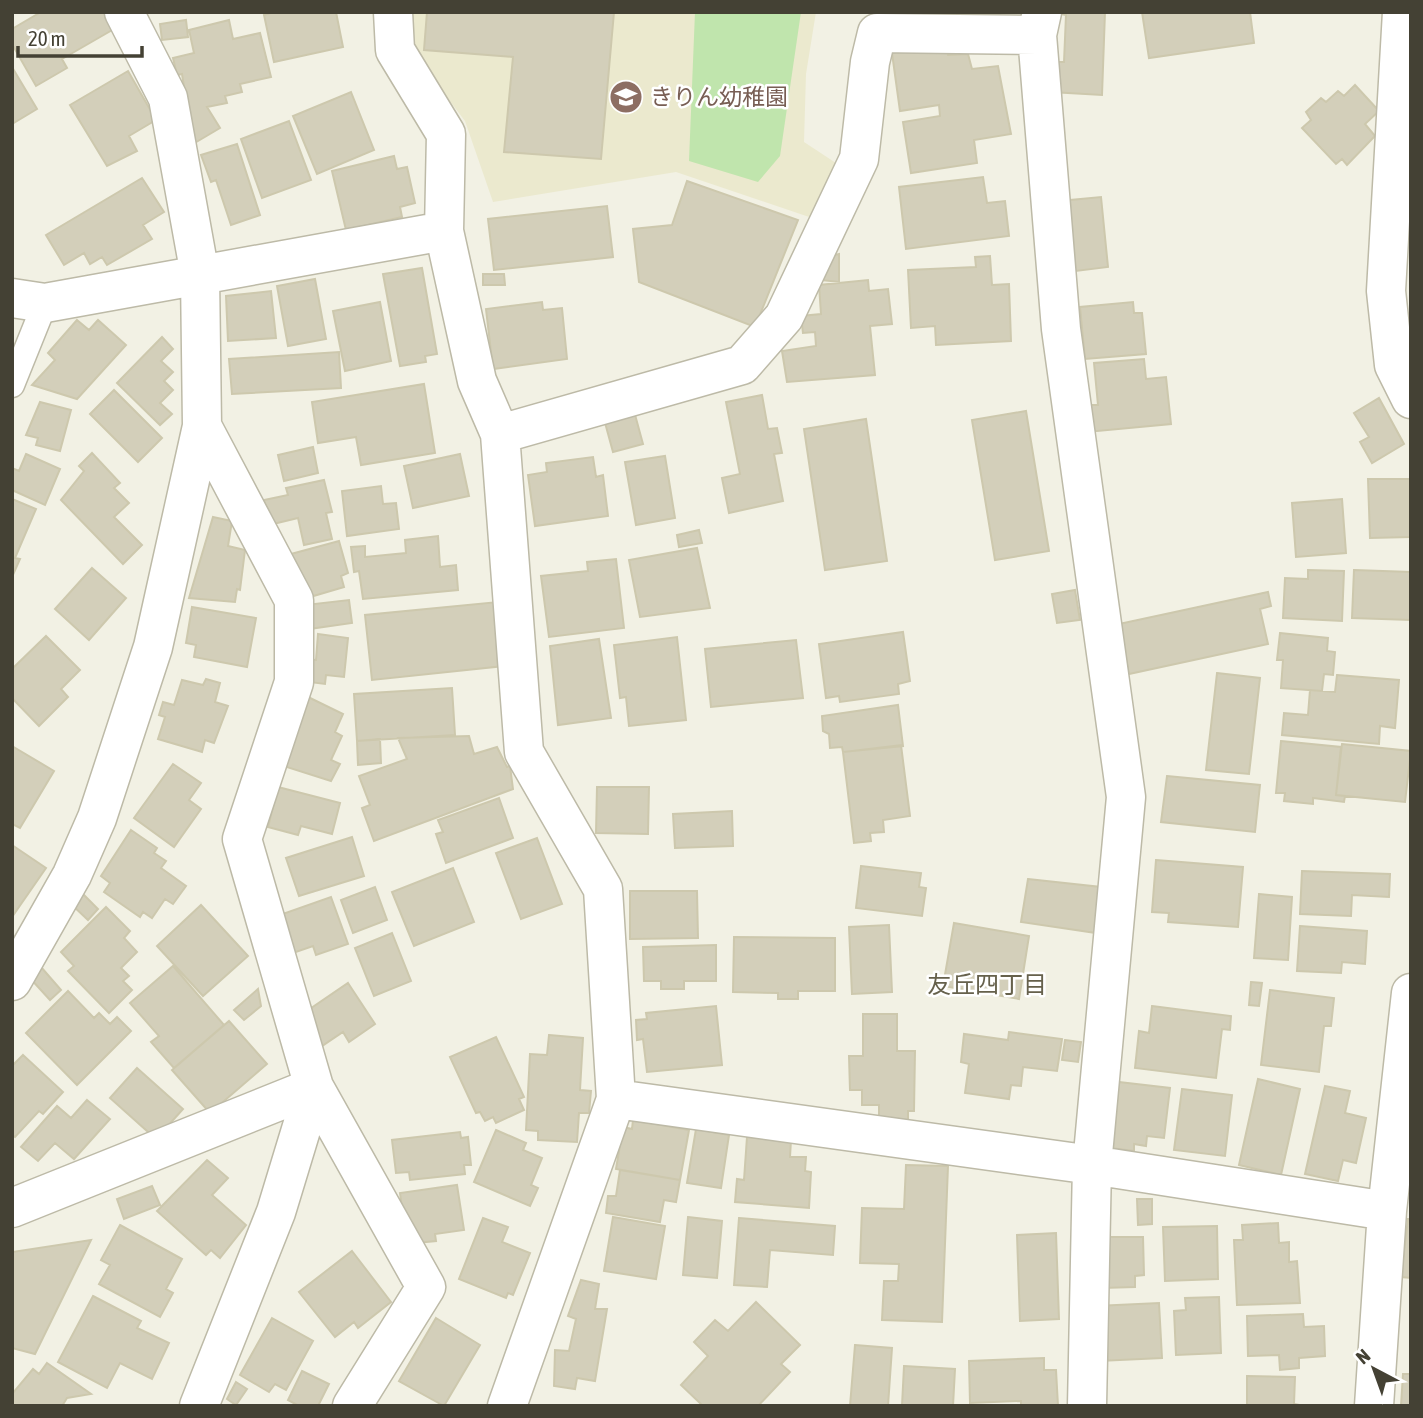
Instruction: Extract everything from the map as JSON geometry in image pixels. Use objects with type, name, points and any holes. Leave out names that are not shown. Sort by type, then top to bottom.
[{"type":"street","points":[[12,981],[72,875],[97,818],[153,647],[202,426],[200,275],[168,98],[124,12]]},
{"type":"street","points":[[393,12],[395,50],[446,134],[444,231],[477,382],[500,434],[524,751],[603,889],[616,1099],[506,1406]]},
{"type":"street","points":[[1402,12],[1386,291],[1394,365],[1411,399]]},
{"type":"street","points":[[500,434],[742,365],[784,317],[859,159],[870,62],[877,33],[1039,24],[1060,329],[1126,797],[1092,1164],[1087,1406]]},
{"type":"street","points":[[29,300],[200,275],[444,231]]},
{"type":"street","points":[[202,426],[294,600],[294,682],[242,839],[314,1087],[426,1287],[352,1406]]},
{"type":"street","points":[[1374,1406],[1387,1211],[1411,993]]},
{"type":"street","points":[[12,1208],[314,1087]]},
{"type":"street","points":[[199,1406],[276,1212],[314,1087]]},
{"type":"street","points":[[616,1099],[1092,1164],[1387,1211]]},
{"type":"lane","points":[[12,385],[29,300]]},
{"type":"shaded area","name":"きりん幼稚園","points":[[400,12],[816,12],[806,74],[804,142],[842,167],[818,220],[676,172],[493,202],[465,121],[401,37]]},
{"type":"green space","points":[[695,12],[801,12],[780,156],[758,182],[689,161]]},
{"type":"building","points":[[41,12],[104,12],[114,29],[62,59],[67,68],[36,86],[12,44],[12,29]]},
{"type":"building","points":[[274,12],[336,12],[343,47],[274,62],[264,15]]},
{"type":"building","points":[[427,12],[614,12],[601,159],[504,152],[513,57],[424,50]]},
{"type":"building","points":[[1051,12],[1105,12],[1102,95],[1051,92],[1052,62],[1064,62],[1066,15]]},
{"type":"building","points":[[1142,12],[1250,12],[1254,43],[1149,58]]},
{"type":"building","points":[[186,20],[188,37],[162,40],[160,24]]},
{"type":"building","points":[[229,20],[233,39],[260,33],[271,77],[240,84],[242,92],[225,96],[227,103],[207,107],[220,128],[193,144],[182,74],[177,75],[173,58],[194,53],[189,30]]},
{"type":"building","points":[[946,45],[948,55],[968,54],[972,69],[998,66],[1011,134],[974,140],[977,163],[911,173],[903,122],[940,116],[939,105],[900,111],[892,53]]},
{"type":"building","points":[[12,67],[37,109],[12,124]]},
{"type":"building","points":[[128,71],[156,120],[129,136],[137,151],[107,166],[70,105]]},
{"type":"building","points":[[1355,85],[1379,111],[1365,124],[1375,136],[1347,165],[1342,159],[1336,164],[1302,128],[1311,120],[1306,112],[1321,98],[1326,102],[1338,91],[1344,96]]},
{"type":"building","points":[[351,92],[374,150],[317,174],[293,116]]},
{"type":"building","points":[[289,121],[311,180],[262,198],[241,139]]},
{"type":"building","points":[[237,144],[260,215],[231,225],[216,180],[211,182],[201,155]]},
{"type":"building","points":[[394,156],[397,169],[407,167],[415,203],[400,207],[402,217],[346,230],[332,171]]},
{"type":"building","points":[[983,177],[987,203],[1005,201],[1009,236],[906,249],[899,187]]},
{"type":"building","points":[[142,178],[164,212],[143,225],[152,239],[107,265],[102,257],[90,264],[84,253],[64,265],[46,235]]},
{"type":"building","points":[[687,181],[798,220],[755,327],[639,282],[633,229],[672,225]]},
{"type":"building","points":[[1101,197],[1108,267],[1068,272],[1060,201]]},
{"type":"building","points":[[607,206],[613,257],[494,270],[488,219]]},
{"type":"building","points":[[839,254],[839,282],[820,280],[830,256]]},
{"type":"building","points":[[990,256],[992,285],[1009,284],[1011,341],[936,345],[935,326],[911,328],[908,270],[976,267],[975,257]]},
{"type":"building","points":[[422,268],[437,354],[425,356],[426,362],[400,366],[383,274]]},
{"type":"building","points":[[483,274],[504,274],[505,285],[483,285]]},
{"type":"building","points":[[315,279],[326,339],[288,346],[277,286]]},
{"type":"building","points":[[868,280],[869,291],[888,289],[892,324],[870,326],[875,375],[787,382],[782,351],[816,346],[815,332],[803,333],[801,316],[821,314],[819,285]]},
{"type":"building","points":[[271,291],[276,338],[228,341],[226,296]]},
{"type":"building","points":[[380,302],[391,361],[345,371],[333,311]]},
{"type":"building","points":[[542,302],[543,310],[562,308],[567,359],[493,369],[486,309]]},
{"type":"building","points":[[1133,302],[1134,313],[1142,313],[1146,354],[1085,359],[1080,307]]},
{"type":"building","points":[[77,320],[89,330],[98,320],[126,345],[77,399],[32,385],[55,360],[48,353]]},
{"type":"building","points":[[162,337],[173,349],[161,361],[173,372],[164,381],[173,390],[160,403],[172,414],[160,425],[117,383]]},
{"type":"building","points":[[339,352],[341,388],[232,394],[229,359]]},
{"type":"building","points":[[1144,359],[1146,379],[1166,377],[1171,424],[1087,432],[1084,405],[1098,405],[1094,363]]},
{"type":"building","points":[[424,384],[435,453],[361,465],[356,437],[318,443],[312,402]]},
{"type":"building","points":[[114,390],[162,438],[138,462],[90,414]]},
{"type":"building","points":[[762,395],[768,429],[777,428],[782,453],[774,454],[783,501],[729,513],[722,478],[740,474],[726,402]]},
{"type":"building","points":[[1379,398],[1404,444],[1372,463],[1360,442],[1369,437],[1354,413]]},
{"type":"building","points":[[40,402],[71,410],[60,451],[36,445],[38,438],[26,435]]},
{"type":"building","points":[[634,411],[643,444],[613,452],[604,419]]},
{"type":"building","points":[[1026,411],[1049,551],[995,560],[972,420]]},
{"type":"building","points":[[866,419],[887,561],[825,570],[804,429]]},
{"type":"building","points":[[313,447],[318,473],[284,481],[278,455]]},
{"type":"building","points":[[92,453],[120,483],[114,488],[129,503],[114,517],[142,545],[123,564],[61,500],[84,471],[79,466]]},
{"type":"building","points":[[26,454],[60,469],[45,505],[12,490],[12,468],[19,471]]},
{"type":"building","points":[[460,454],[469,496],[413,508],[404,466]]},
{"type":"building","points":[[665,456],[675,518],[636,525],[625,462]]},
{"type":"building","points":[[593,457],[596,477],[603,475],[608,516],[535,526],[528,475],[547,472],[546,463]]},
{"type":"building","points":[[1368,479],[1411,479],[1411,537],[1370,538]]},
{"type":"building","points":[[324,480],[332,512],[326,513],[332,539],[304,545],[298,518],[269,525],[264,500],[288,495],[286,488]]},
{"type":"building","points":[[381,486],[383,504],[396,503],[399,529],[347,536],[342,491]]},
{"type":"building","points":[[12,499],[36,509],[15,558],[20,559],[12,577]]},
{"type":"building","points":[[1342,499],[1346,553],[1296,557],[1292,503]]},
{"type":"building","points":[[213,517],[232,521],[228,546],[245,550],[240,590],[237,589],[235,602],[189,598]]},
{"type":"building","points":[[699,530],[702,543],[679,547],[677,535]]},
{"type":"building","points":[[438,536],[440,567],[456,565],[458,590],[363,599],[359,571],[354,572],[351,547],[365,546],[365,557],[406,553],[405,540]]},
{"type":"building","points":[[339,541],[348,573],[341,576],[344,587],[310,597],[300,584],[291,554]]},
{"type":"building","points":[[697,548],[710,608],[640,617],[629,560]]},
{"type":"building","points":[[616,559],[624,628],[549,637],[541,576],[588,571],[587,562]]},
{"type":"building","points":[[92,568],[126,598],[89,640],[55,609]]},
{"type":"building","points":[[1308,570],[1344,571],[1342,621],[1283,618],[1285,578],[1308,579]]},
{"type":"building","points":[[1354,570],[1411,572],[1411,620],[1352,618]]},
{"type":"building","points":[[1075,590],[1080,620],[1057,623],[1052,594]]},
{"type":"building","points":[[1268,592],[1271,606],[1260,609],[1268,644],[1129,674],[1119,624]]},
{"type":"building","points":[[349,600],[352,623],[309,629],[305,605]]},
{"type":"building","points":[[498,602],[504,666],[372,680],[365,615]]},
{"type":"building","points":[[192,607],[256,618],[247,667],[194,657],[196,645],[186,643]]},
{"type":"building","points":[[903,632],[910,681],[898,684],[899,694],[840,702],[839,696],[826,698],[819,644]]},
{"type":"building","points":[[1280,633],[1328,638],[1327,651],[1335,652],[1333,675],[1324,674],[1322,691],[1281,688],[1283,660],[1277,660]]},
{"type":"building","points":[[318,634],[348,638],[344,677],[326,675],[325,684],[301,681],[303,659],[316,660]]},
{"type":"building","points":[[46,636],[80,670],[61,689],[68,697],[39,726],[12,698],[12,669]]},
{"type":"building","points":[[677,637],[686,720],[629,726],[626,697],[620,698],[614,645]]},
{"type":"building","points":[[599,639],[611,718],[558,725],[550,646]]},
{"type":"building","points":[[796,640],[803,698],[711,707],[705,649]]},
{"type":"building","points":[[1217,673],[1260,678],[1249,774],[1206,770]]},
{"type":"building","points":[[1337,675],[1399,680],[1395,728],[1380,726],[1379,744],[1282,735],[1284,713],[1308,715],[1310,690],[1335,692]]},
{"type":"building","points":[[206,679],[220,683],[215,702],[228,706],[214,743],[205,740],[202,752],[158,739],[165,717],[159,715],[163,702],[174,705],[182,680],[203,685]]},
{"type":"building","points":[[452,688],[455,735],[357,741],[354,694]]},
{"type":"building","points":[[306,696],[343,714],[335,732],[342,736],[331,760],[340,764],[331,781],[271,762]]},
{"type":"building","points":[[898,705],[903,746],[843,752],[842,747],[830,748],[829,734],[823,731],[822,716]]},
{"type":"building","points":[[469,736],[474,754],[497,747],[507,767],[510,766],[513,789],[374,841],[362,808],[370,805],[359,776],[407,759],[398,738]]},
{"type":"building","points":[[380,739],[381,763],[358,765],[357,741]]},
{"type":"building","points":[[1281,741],[1341,747],[1336,795],[1345,796],[1344,802],[1313,798],[1313,804],[1284,801],[1285,793],[1276,793]]},
{"type":"building","points":[[1342,744],[1411,751],[1405,802],[1336,795]]},
{"type":"building","points":[[901,745],[910,816],[883,820],[884,832],[870,833],[871,841],[854,843],[843,752]]},
{"type":"building","points":[[12,746],[54,771],[20,828],[12,824]]},
{"type":"building","points":[[173,764],[201,783],[189,800],[201,809],[174,847],[134,818]]},
{"type":"building","points":[[1167,776],[1260,785],[1255,832],[1161,822]]},
{"type":"building","points":[[278,787],[340,803],[332,834],[301,826],[298,835],[268,827]]},
{"type":"building","points":[[597,787],[649,787],[648,834],[596,833]]},
{"type":"building","points":[[499,798],[513,838],[446,863],[436,834],[443,832],[438,820]]},
{"type":"building","points":[[732,811],[733,846],[675,848],[673,814]]},
{"type":"building","points":[[131,830],[157,848],[154,853],[166,861],[161,868],[186,886],[173,904],[165,899],[152,918],[143,912],[140,917],[104,892],[110,883],[101,876]]},
{"type":"building","points":[[352,837],[364,876],[299,896],[286,858]]},
{"type":"building","points":[[537,838],[562,904],[521,919],[496,853]]},
{"type":"building","points":[[12,845],[46,868],[12,917]]},
{"type":"building","points":[[1156,860],[1243,867],[1238,927],[1168,922],[1169,913],[1152,912]]},
{"type":"building","points":[[861,866],[921,873],[919,887],[926,888],[922,916],[856,908]]},
{"type":"building","points":[[453,868],[474,922],[414,946],[392,892]]},
{"type":"building","points":[[1302,871],[1390,874],[1389,897],[1352,895],[1351,916],[1300,914]]},
{"type":"building","points":[[1028,879],[1110,888],[1103,934],[1021,922]]},
{"type":"building","points":[[375,887],[387,920],[353,933],[341,900]]},
{"type":"building","points":[[630,891],[697,891],[698,938],[630,939]]},
{"type":"building","points":[[82,893],[98,909],[88,920],[72,905]]},
{"type":"building","points":[[1259,894],[1292,897],[1288,960],[1254,958]]},
{"type":"building","points":[[331,897],[348,944],[316,955],[313,946],[290,954],[274,917]]},
{"type":"building","points":[[201,905],[248,956],[203,996],[157,946]]},
{"type":"building","points":[[106,907],[130,931],[124,938],[137,952],[121,968],[129,976],[123,981],[132,990],[109,1013],[68,971],[74,966],[61,952]]},
{"type":"building","points":[[954,923],[1029,936],[1019,999],[943,986]]},
{"type":"building","points":[[889,925],[892,992],[852,994],[849,927]]},
{"type":"building","points":[[1300,926],[1367,931],[1365,964],[1342,962],[1341,973],[1297,971]]},
{"type":"building","points":[[392,933],[411,981],[374,996],[355,948]]},
{"type":"building","points":[[734,937],[835,938],[835,991],[798,991],[798,999],[778,999],[778,993],[733,992]]},
{"type":"building","points":[[716,945],[716,981],[684,981],[684,989],[661,989],[661,981],[644,981],[643,947]]},
{"type":"building","points":[[173,966],[224,1025],[174,1068],[151,1042],[159,1036],[130,1003]]},
{"type":"building","points":[[41,967],[61,990],[50,1000],[29,977]]},
{"type":"building","points":[[1251,982],[1262,983],[1259,1006],[1249,1005]]},
{"type":"building","points":[[348,983],[375,1024],[349,1042],[343,1032],[322,1046],[301,1015]]},
{"type":"building","points":[[258,989],[261,1006],[244,1020],[234,1010]]},
{"type":"building","points":[[1270,990],[1334,998],[1331,1026],[1324,1026],[1319,1072],[1261,1065]]},
{"type":"building","points":[[68,991],[94,1018],[99,1013],[110,1024],[117,1017],[131,1031],[77,1085],[26,1033]]},
{"type":"building","points":[[716,1006],[722,1065],[647,1072],[643,1039],[637,1040],[636,1020],[647,1019],[646,1013]]},
{"type":"building","points":[[1152,1006],[1231,1016],[1230,1030],[1222,1029],[1216,1078],[1135,1068],[1139,1031],[1149,1033]]},
{"type":"building","points":[[863,1014],[897,1014],[897,1051],[915,1051],[914,1111],[908,1111],[908,1123],[879,1118],[879,1105],[862,1105],[862,1090],[850,1090],[849,1056],[863,1056]]},
{"type":"building","points":[[229,1021],[267,1064],[210,1113],[172,1070]]},
{"type":"building","points":[[1009,1032],[1062,1039],[1057,1071],[1023,1067],[1021,1086],[1011,1085],[1009,1099],[965,1093],[969,1064],[961,1062],[964,1034],[1008,1040]]},
{"type":"building","points":[[549,1035],[583,1038],[580,1090],[591,1091],[589,1113],[579,1113],[577,1142],[538,1140],[538,1131],[526,1130],[530,1054],[547,1055]]},
{"type":"building","points":[[496,1037],[524,1097],[519,1099],[524,1110],[496,1123],[493,1117],[485,1121],[480,1112],[476,1113],[450,1057]]},
{"type":"building","points":[[1065,1040],[1081,1042],[1078,1062],[1062,1060]]},
{"type":"building","points":[[23,1055],[63,1092],[43,1114],[39,1111],[15,1137],[12,1135],[12,1066]]},
{"type":"building","points":[[137,1068],[183,1109],[156,1139],[110,1098]]},
{"type":"building","points":[[1258,1079],[1300,1089],[1281,1175],[1239,1165]]},
{"type":"building","points":[[1119,1082],[1170,1088],[1164,1138],[1147,1136],[1146,1146],[1134,1144],[1134,1151],[1111,1148]]},
{"type":"building","points":[[1325,1086],[1350,1091],[1345,1113],[1366,1118],[1356,1163],[1343,1160],[1338,1181],[1305,1174]]},
{"type":"building","points":[[1182,1089],[1232,1095],[1225,1156],[1174,1150]]},
{"type":"building","points":[[87,1100],[110,1119],[74,1159],[55,1143],[38,1161],[21,1147],[57,1106],[71,1118]]},
{"type":"building","points":[[633,1120],[689,1130],[680,1180],[616,1169],[623,1127],[632,1129]]},
{"type":"building","points":[[696,1129],[729,1135],[721,1188],[687,1183]]},
{"type":"building","points":[[496,1130],[526,1143],[523,1150],[542,1158],[531,1185],[538,1188],[530,1206],[474,1182]]},
{"type":"building","points":[[460,1132],[461,1138],[468,1137],[471,1165],[464,1165],[465,1174],[410,1180],[409,1172],[396,1173],[392,1140]]},
{"type":"building","points":[[747,1137],[791,1140],[790,1157],[806,1157],[805,1171],[811,1172],[809,1208],[735,1202],[737,1179],[744,1180]]},
{"type":"building","points":[[207,1160],[228,1178],[212,1195],[246,1225],[220,1258],[211,1250],[206,1255],[157,1211]]},
{"type":"building","points":[[906,1165],[948,1166],[942,1322],[882,1320],[884,1281],[898,1281],[899,1264],[860,1263],[862,1208],[904,1209]]},
{"type":"building","points":[[620,1170],[680,1180],[676,1202],[664,1200],[660,1222],[606,1213],[608,1196],[616,1196]]},
{"type":"building","points":[[457,1185],[464,1230],[435,1234],[436,1241],[416,1243],[404,1223],[400,1193]]},
{"type":"building","points":[[152,1186],[160,1205],[124,1219],[117,1199]]},
{"type":"building","points":[[1137,1199],[1152,1199],[1152,1224],[1138,1225]]},
{"type":"building","points":[[613,1217],[665,1226],[656,1279],[604,1271]]},
{"type":"building","points":[[688,1217],[722,1221],[717,1278],[683,1275]]},
{"type":"building","points":[[483,1218],[508,1227],[502,1242],[530,1253],[513,1295],[508,1293],[506,1298],[459,1279]]},
{"type":"building","points":[[739,1218],[835,1226],[833,1255],[770,1250],[767,1287],[734,1285]]},
{"type":"building","points":[[1408,1219],[1411,1219],[1411,1278],[1401,1277]]},
{"type":"building","points":[[1278,1223],[1279,1243],[1289,1242],[1289,1262],[1297,1261],[1300,1303],[1237,1305],[1234,1240],[1243,1240],[1242,1225]]},
{"type":"building","points":[[120,1225],[182,1259],[166,1289],[173,1293],[160,1317],[99,1284],[110,1265],[101,1260]]},
{"type":"building","points":[[1217,1226],[1218,1279],[1165,1281],[1163,1227]]},
{"type":"building","points":[[1056,1233],[1059,1319],[1020,1321],[1017,1235]]},
{"type":"building","points":[[1097,1237],[1143,1237],[1144,1275],[1135,1276],[1135,1287],[1102,1288]]},
{"type":"building","points":[[91,1240],[35,1354],[12,1348],[12,1252]]},
{"type":"building","points":[[352,1251],[391,1302],[358,1328],[354,1322],[335,1337],[299,1292]]},
{"type":"building","points":[[581,1280],[599,1284],[595,1309],[607,1309],[595,1381],[577,1378],[575,1389],[554,1386],[555,1350],[569,1351],[576,1319],[568,1316]]},
{"type":"building","points":[[93,1296],[141,1321],[137,1328],[169,1343],[152,1379],[120,1363],[107,1388],[58,1362]]},
{"type":"building","points":[[1219,1297],[1221,1353],[1176,1355],[1174,1311],[1186,1310],[1185,1298]]},
{"type":"building","points":[[756,1302],[800,1345],[781,1364],[790,1372],[758,1406],[703,1406],[681,1385],[708,1356],[694,1342],[715,1320],[728,1331]]},
{"type":"building","points":[[1159,1303],[1162,1358],[1099,1361],[1096,1306]]},
{"type":"building","points":[[1303,1314],[1304,1327],[1324,1326],[1325,1356],[1299,1358],[1299,1368],[1280,1370],[1279,1355],[1248,1356],[1247,1316]]},
{"type":"building","points":[[272,1318],[313,1341],[286,1390],[275,1384],[269,1392],[240,1375]]},
{"type":"building","points":[[436,1318],[480,1345],[444,1406],[399,1381]]},
{"type":"building","points":[[855,1345],[892,1348],[888,1406],[850,1406]]},
{"type":"building","points":[[1044,1358],[1044,1370],[1056,1370],[1058,1406],[1021,1406],[1021,1401],[970,1403],[969,1361]]},
{"type":"building","points":[[47,1363],[91,1394],[67,1398],[62,1406],[12,1406],[12,1394],[33,1369],[39,1374]]},
{"type":"building","points":[[904,1366],[955,1369],[953,1406],[902,1406]]},
{"type":"building","points":[[302,1371],[329,1384],[318,1406],[299,1406],[288,1400]]},
{"type":"building","points":[[1403,1374],[1411,1374],[1411,1406],[1401,1406]]},
{"type":"building","points":[[1247,1376],[1295,1377],[1294,1404],[1305,1406],[1247,1406]]},
{"type":"building","points":[[236,1382],[247,1389],[236,1405],[227,1399]]},
{"type":"place","name":"きりん幼稚園","points":[[626,97]]},
{"type":"district","name":"友丘四丁目","points":[[987,985]]}]
